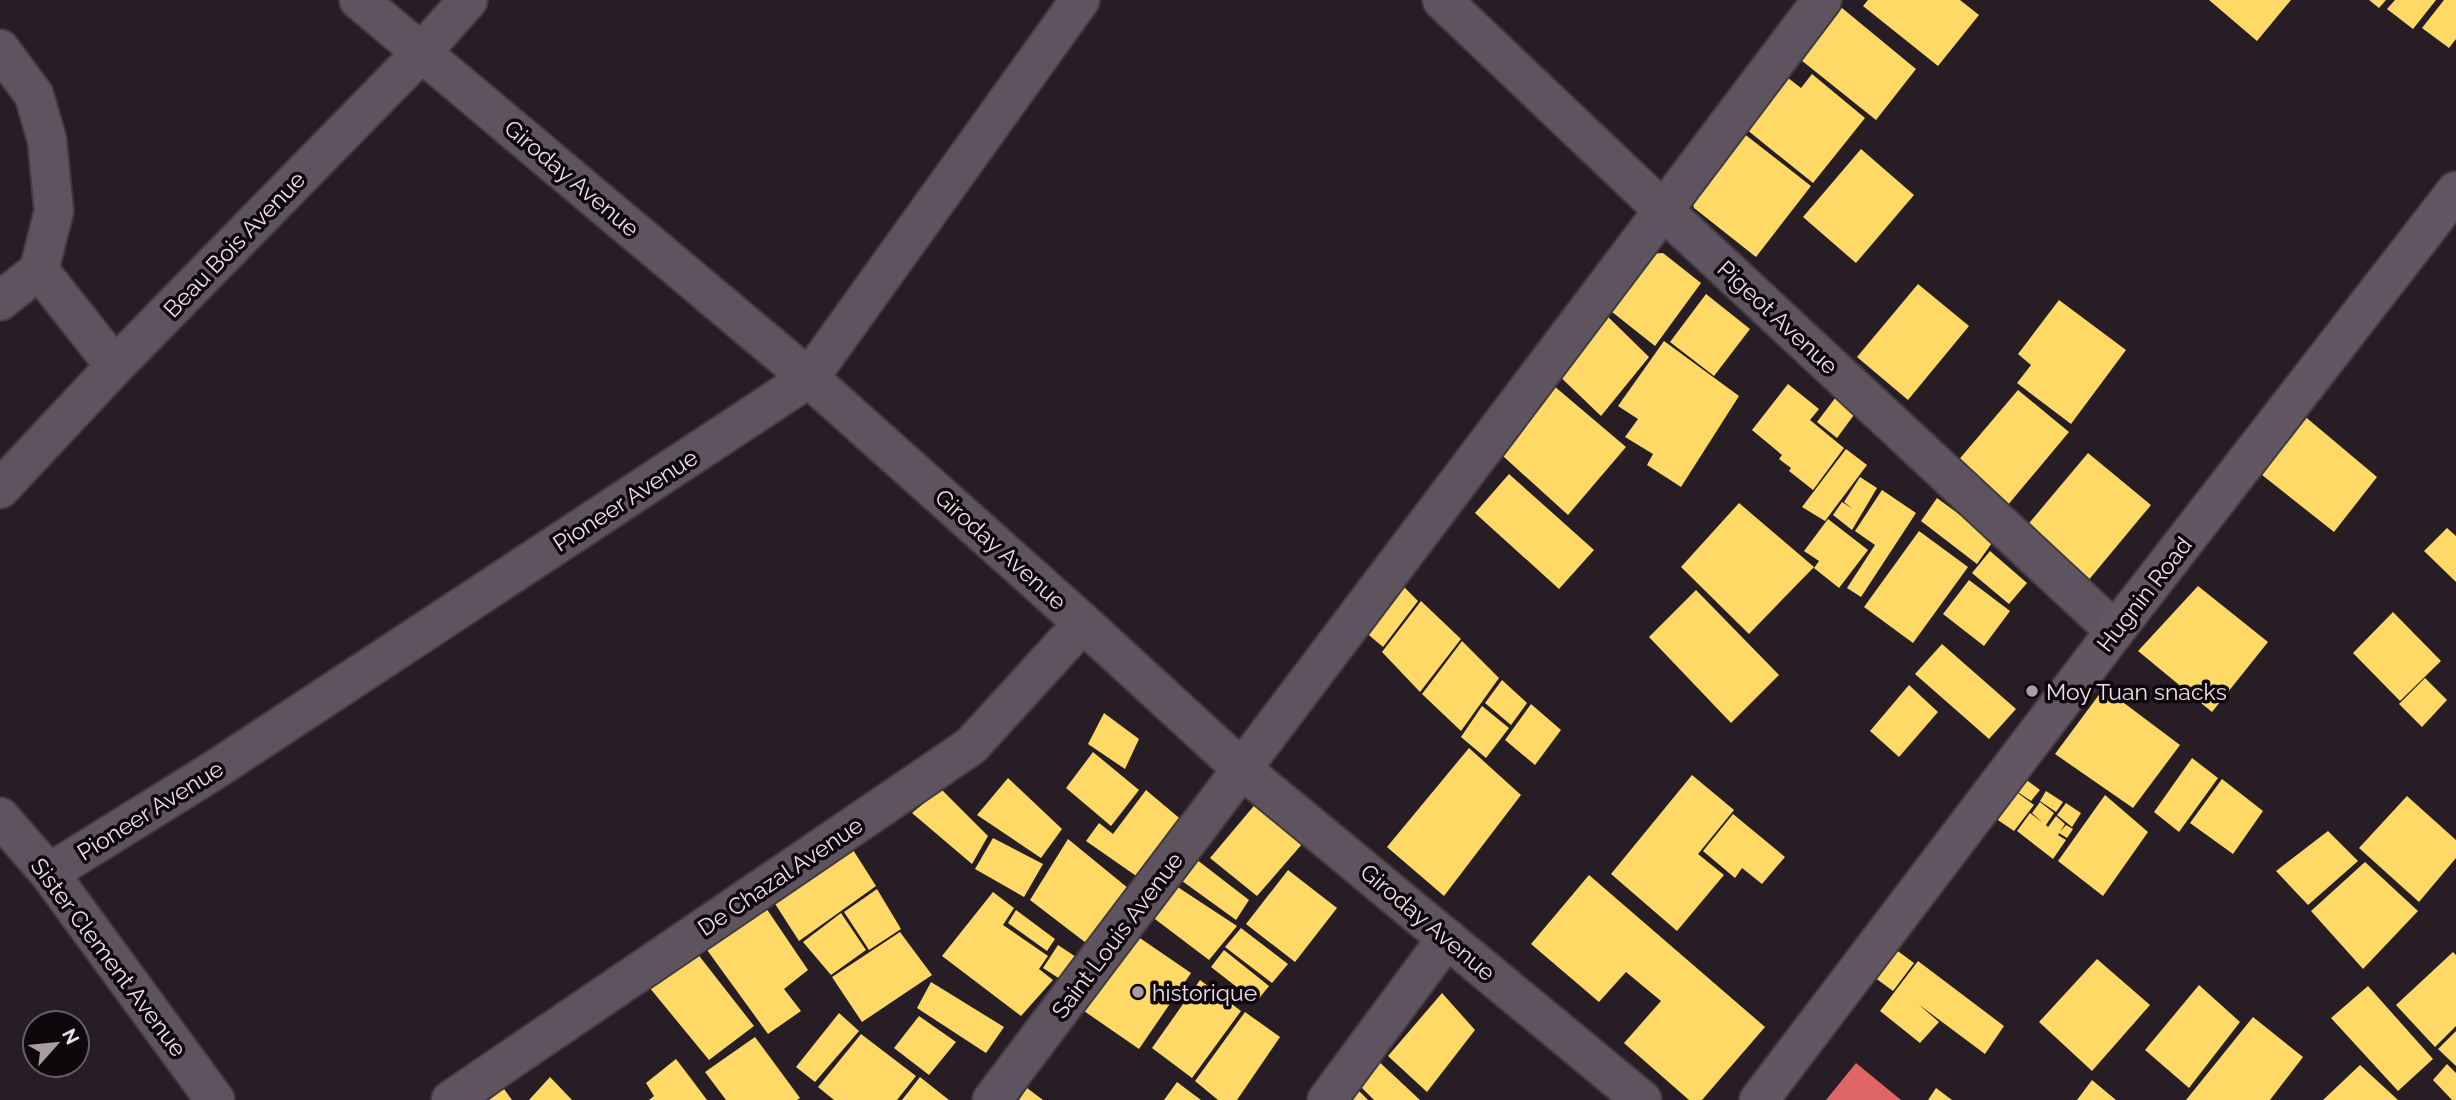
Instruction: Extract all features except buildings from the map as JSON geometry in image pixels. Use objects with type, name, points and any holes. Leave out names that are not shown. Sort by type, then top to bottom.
[{"type":"main road","name":"Hugnin Road","points":[[1759,1100],[2115,632],[2456,191]]},
{"type":"street","name":"Giroday Avenue","points":[[359,0],[809,378],[1083,622],[1243,770],[1642,1100]]},
{"type":"street","name":"Beau Bois Avenue","points":[[0,489],[115,366],[422,52],[468,0]]},
{"type":"street","name":"Pioneer Avenue","points":[[49,873],[213,771],[809,378],[1080,0]]},
{"type":"street","name":"Pigeot Avenue","points":[[1442,0],[2115,632]]},
{"type":"street","name":"Saint Louis Avenue","points":[[992,1100],[1822,0]]},
{"type":"street","points":[[0,49],[34,95],[47,140],[54,211],[39,270],[0,301]]},
{"type":"street","points":[[39,270],[115,366]]},
{"type":"street","name":"De Chazal Avenue","points":[[451,1100],[971,746],[1083,622]]},
{"type":"street","name":"Sister Clement Avenue","points":[[0,817],[49,873],[215,1100]]},
{"type":"street","points":[[1327,1100],[1447,937]]},
{"type":"place","name":"Moy Tuan snacks","points":[[2032,691]]},
{"type":"place","name":"historique","points":[[1138,992]]}]
